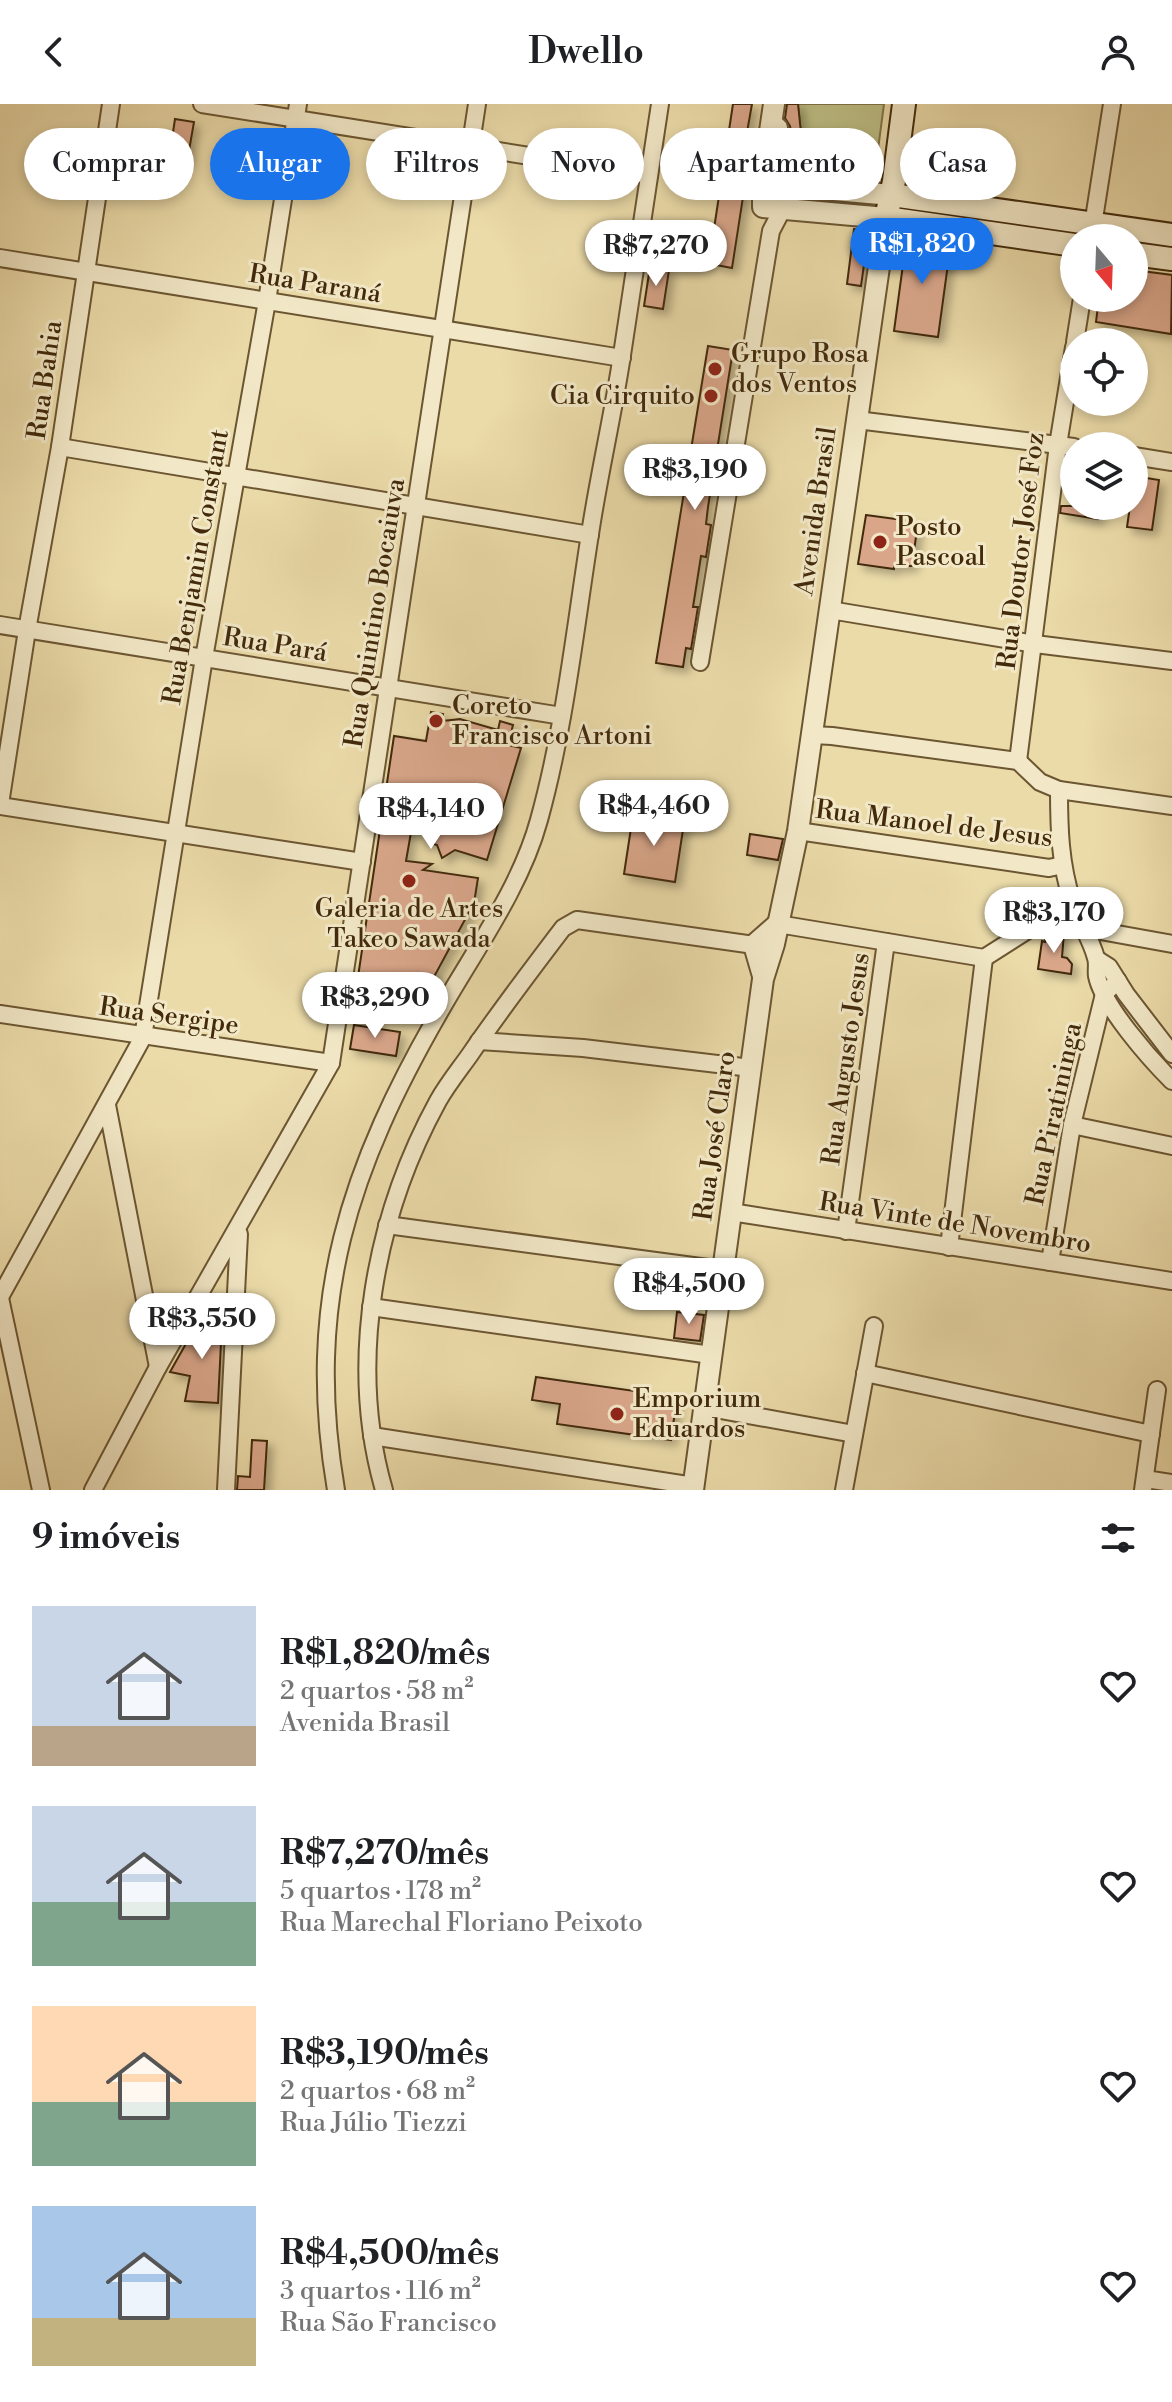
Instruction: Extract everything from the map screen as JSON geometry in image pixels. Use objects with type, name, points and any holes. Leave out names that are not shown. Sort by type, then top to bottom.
[{"type":"main road","name":"Avenida Brasil","points":[[886,218],[904,104]]},
{"type":"main road","points":[[892,195],[1060,225]]},
{"type":"main road","points":[[886,218],[1060,243]]},
{"type":"main road","points":[[1148,234],[1172,235]]},
{"type":"main road","points":[[1148,256],[1172,259]]},
{"type":"street","name":"Rua Bahia","points":[[0,805],[60,447],[111,104]]},
{"type":"street","points":[[202,104],[297,112],[374,128]]},
{"type":"street","name":"Rua Quintino Bocaiuva","points":[[473,128],[477,104]]},
{"type":"street","points":[[336,1490],[327,1425],[327,1331],[336,1258],[369,1148],[412,1061],[514,882],[538,823],[562,716],[622,358],[660,104]]},
{"type":"street","points":[[774,104],[778,128]]},
{"type":"street","points":[[700,662],[771,231],[769,202],[774,104]]},
{"type":"street","points":[[1093,224],[1112,104]]},
{"type":"street","name":"Rua Benjamin Constant","points":[[0,1298],[143,1037],[297,112]]},
{"type":"street","points":[[507,154],[649,175]]},
{"type":"street","points":[[884,194],[892,195]]},
{"type":"street","name":"Rua Quintino Bocaiuva","points":[[226,1490],[239,1228],[331,1063],[462,200]]},
{"type":"street","points":[[769,202],[886,218]]},
{"type":"street","name":"Avenida Brasil","points":[[778,924],[798,831],[886,218]]},
{"type":"street","name":"Rua Paraná","points":[[0,258],[622,358]]},
{"type":"street","points":[[857,420],[1060,445]]},
{"type":"street","points":[[60,447],[590,535]]},
{"type":"street","points":[[1148,458],[1172,462]]},
{"type":"street","name":"Rua Doutor José Foz","points":[[1018,761],[1060,484]]},
{"type":"street","points":[[830,610],[1035,644],[1172,661]]},
{"type":"street","name":"Rua Pará","points":[[0,625],[562,716]]},
{"type":"street","points":[[812,735],[1018,761],[1040,782],[1059,790],[1172,806]]},
{"type":"street","points":[[1059,790],[1059,844],[1063,865],[1072,902],[1098,960],[1096,974],[1104,994],[1137,1042],[1172,1081]]},
{"type":"street","points":[[0,805],[362,862]]},
{"type":"street","name":"Rua Manoel de Jesus","points":[[798,831],[1049,868],[1063,865]]},
{"type":"street","points":[[384,1490],[372,1436],[369,1376],[371,1307],[387,1225],[404,1176],[439,1100],[563,928],[577,920],[754,945],[778,924],[984,958],[1072,902]]},
{"type":"street","name":"Rua José Claro","points":[[694,1488],[763,979],[778,924]]},
{"type":"street","points":[[1084,928],[1172,944]]},
{"type":"street","name":"Rua Augusto Jesus","points":[[846,1231],[886,942]]},
{"type":"street","name":"Rua José Claro","points":[[754,945],[763,979]]},
{"type":"street","points":[[949,1247],[984,958]]},
{"type":"street","points":[[1098,960],[1109,967],[1172,1054]]},
{"type":"street","name":"Rua Piratininga","points":[[1050,1262],[1072,1125],[1104,994],[1118,981]]},
{"type":"street","name":"Rua Sergipe","points":[[0,1014],[331,1063]]},
{"type":"street","points":[[479,1041],[583,1048],[751,1068]]},
{"type":"street","points":[[107,1105],[158,1367]]},
{"type":"street","points":[[1072,1125],[1172,1146]]},
{"type":"street","name":"Rua Vinte de Novembro","points":[[731,1212],[1172,1281]]},
{"type":"street","points":[[387,1225],[723,1270]]},
{"type":"street","points":[[93,1490],[158,1367],[239,1228]]},
{"type":"street","points":[[201,1295],[216,1286],[235,1287]]},
{"type":"street","points":[[0,1298],[41,1490]]},
{"type":"street","points":[[371,1307],[711,1355]]},
{"type":"street","points":[[844,1490],[874,1326]]},
{"type":"street","points":[[865,1373],[1151,1434]]},
{"type":"street","points":[[1157,1390],[1144,1485],[1172,1483]]},
{"type":"street","points":[[704,1407],[854,1434]]},
{"type":"street","points":[[372,1436],[694,1488]]},
{"type":"green space","points":[[798,104],[884,104],[881,128],[800,128]]},
{"type":"building","points":[[733,104],[752,104],[748,128],[729,128]]},
{"type":"building","points":[[787,104],[798,104],[800,128],[790,128],[785,118]]},
{"type":"building","points":[[175,119],[194,122],[193,128],[174,128]]},
{"type":"building","points":[[718,200],[743,200],[732,268],[716,265],[720,243],[712,242]]},
{"type":"building","points":[[854,229],[863,230],[868,236],[861,286],[847,284]]},
{"type":"building","points":[[907,235],[951,242],[938,337],[894,331]]},
{"type":"building","points":[[650,267],[669,270],[663,309],[644,306]]},
{"type":"building","points":[[1148,272],[1172,275],[1171,334],[1096,322],[1097,312],[1148,312]]},
{"type":"building","points":[[708,346],[733,350],[708,507],[706,524],[711,525],[706,557],[701,556],[693,607],[698,607],[691,649],[686,648],[683,667],[656,663]]},
{"type":"building","points":[[1148,478],[1159,480],[1152,530],[1127,527],[1128,520],[1148,520]]},
{"type":"building","name":"Posto Pascoal","points":[[866,515],[918,522],[912,566],[894,566],[894,569],[858,564]]},
{"type":"building","points":[[431,712],[443,714],[442,721],[460,719],[498,730],[500,721],[513,725],[508,745],[521,748],[487,860],[455,850],[442,858],[437,845],[430,843],[441,808],[416,804],[406,861],[432,864],[423,870],[478,878],[474,903],[422,999],[368,991],[364,1019],[352,1017],[394,736],[426,741]]},
{"type":"building","points":[[633,815],[684,823],[675,882],[624,874]]},
{"type":"building","points":[[750,834],[783,839],[778,860],[747,855]]},
{"type":"building","points":[[1058,932],[1064,933],[1062,957],[1072,964],[1071,974],[1038,969],[1042,941]]},
{"type":"building","points":[[354,1025],[400,1032],[396,1056],[350,1049]]},
{"type":"building","points":[[677,1312],[704,1315],[700,1341],[674,1338]]},
{"type":"building","points":[[216,1314],[222,1323],[218,1403],[185,1401],[190,1376],[170,1372],[201,1317]]},
{"type":"building","name":"Emporium Eduardos","points":[[536,1377],[677,1397],[671,1440],[557,1424],[560,1404],[532,1400]]},
{"type":"building","points":[[252,1440],[267,1441],[264,1490],[237,1490],[238,1476],[250,1477]]},
{"type":"place","name":"Grupo Rosa dos Ventos","points":[[715,369]]},
{"type":"place","name":"Cia Cirquito","points":[[711,396]]},
{"type":"place","name":"Posto Pascoal","points":[[880,542]]},
{"type":"place","name":"Coreto Francisco Artoni","points":[[436,721]]},
{"type":"place","name":"Galeria de Artes Takeo Sawada","points":[[409,881]]},
{"type":"place","name":"Emporium Eduardos","points":[[617,1414]]}]
